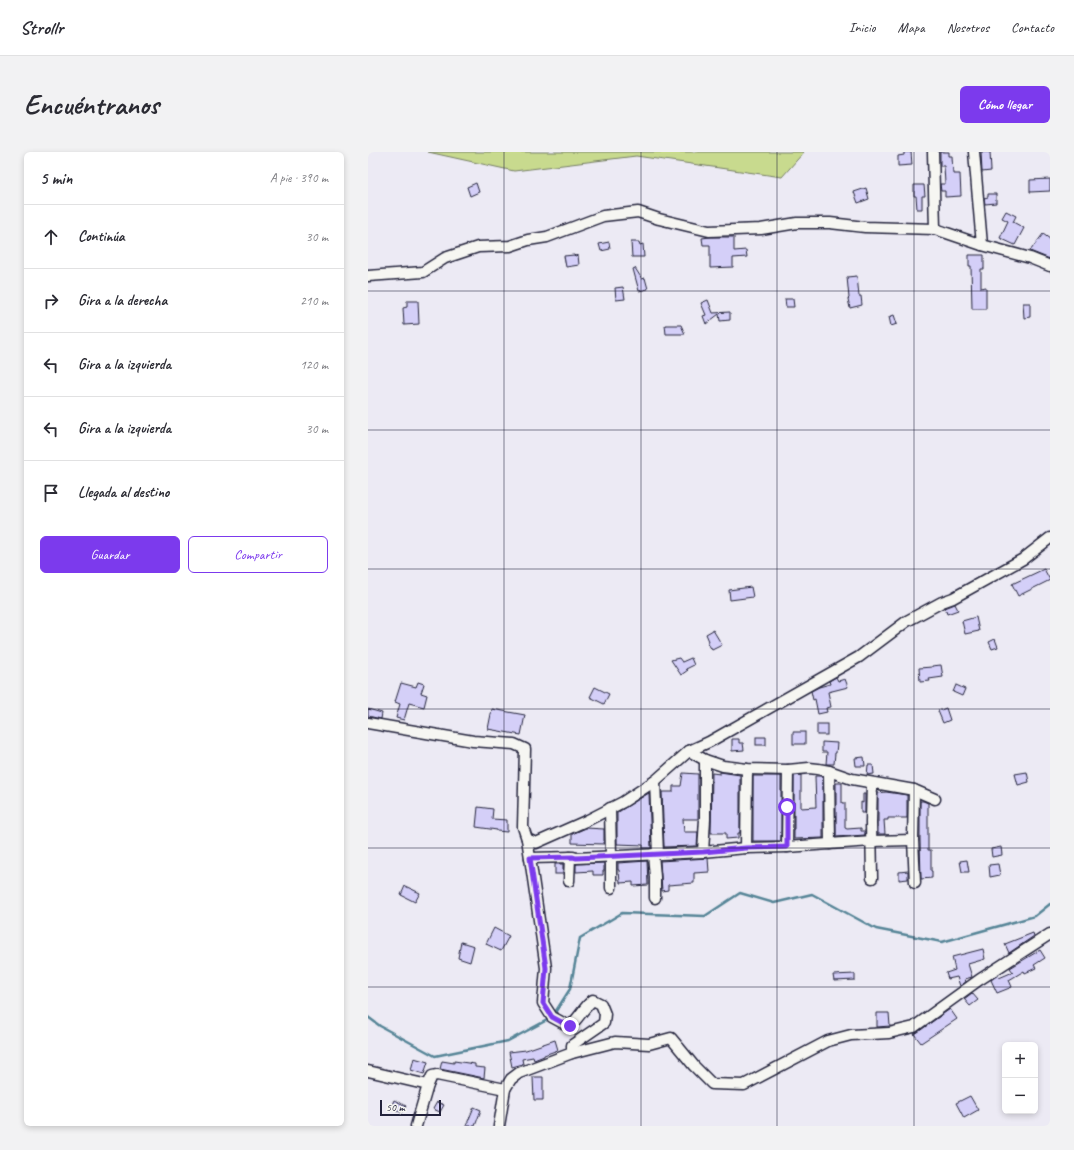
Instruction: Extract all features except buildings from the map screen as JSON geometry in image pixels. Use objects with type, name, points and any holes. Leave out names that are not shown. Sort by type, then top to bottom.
[{"type":"street","points":[[933,152],[935,229]]},
{"type":"street","points":[[974,152],[982,245]]},
{"type":"street","points":[[368,276],[423,272],[445,258],[478,247],[510,246],[528,240],[547,237],[603,216],[638,212],[659,219],[709,231],[761,229],[797,223],[830,223],[865,227],[935,229],[982,245],[1030,258],[1050,266]]},
{"type":"street","points":[[527,839],[536,843],[588,820],[623,802],[654,781],[689,752],[859,657],[907,621],[942,602],[953,598],[1023,559],[1050,538]]},
{"type":"street","points":[[368,723],[473,741],[514,744],[525,749],[523,827],[527,839],[546,968],[543,1003],[552,1017],[570,1026],[576,1021],[587,1004],[593,1000],[601,1004],[605,1014],[604,1023],[572,1045],[572,1053]]},
{"type":"street","points":[[689,752],[705,760],[723,766],[747,769],[788,770],[809,768],[852,779],[914,790],[935,799]]},
{"type":"street","points":[[703,852],[705,820],[705,760]]},
{"type":"street","points":[[746,848],[747,769]]},
{"type":"street","points":[[787,847],[788,770]]},
{"type":"street","points":[[829,772],[830,844]]},
{"type":"street","points":[[654,781],[654,898]]},
{"type":"street","points":[[872,783],[872,878]]},
{"type":"street","points":[[914,790],[913,840],[915,883]]},
{"type":"street","points":[[610,808],[611,888]]},
{"type":"street","points":[[530,858],[576,858],[913,840]]},
{"type":"street","points":[[569,882],[570,857]]},
{"type":"street","points":[[499,1126],[505,1089],[510,1079],[519,1073],[572,1053],[615,1042],[649,1044],[670,1038],[712,1084],[744,1085],[828,1041],[851,1035],[889,1033],[914,1027],[979,980],[1050,934]]},
{"type":"street","points":[[368,1071],[428,1085]]},
{"type":"street","points":[[416,1126],[432,1076],[438,1075],[505,1089]]},
{"type":"green space","points":[[428,152],[804,152],[782,177],[636,156],[514,171]]},
{"type":"waterway","points":[[554,1014],[570,989],[580,938],[622,913],[705,916],[740,893],[774,903],[812,894],[876,929],[942,942],[1035,916],[1050,904]]},
{"type":"waterway","points":[[368,1017],[380,1026],[435,1056],[508,1041],[549,1019]]},
{"type":"route","points":[[570,1026],[552,1017],[543,1003],[546,968],[530,858],[576,858],[787,847],[787,807]]}]
